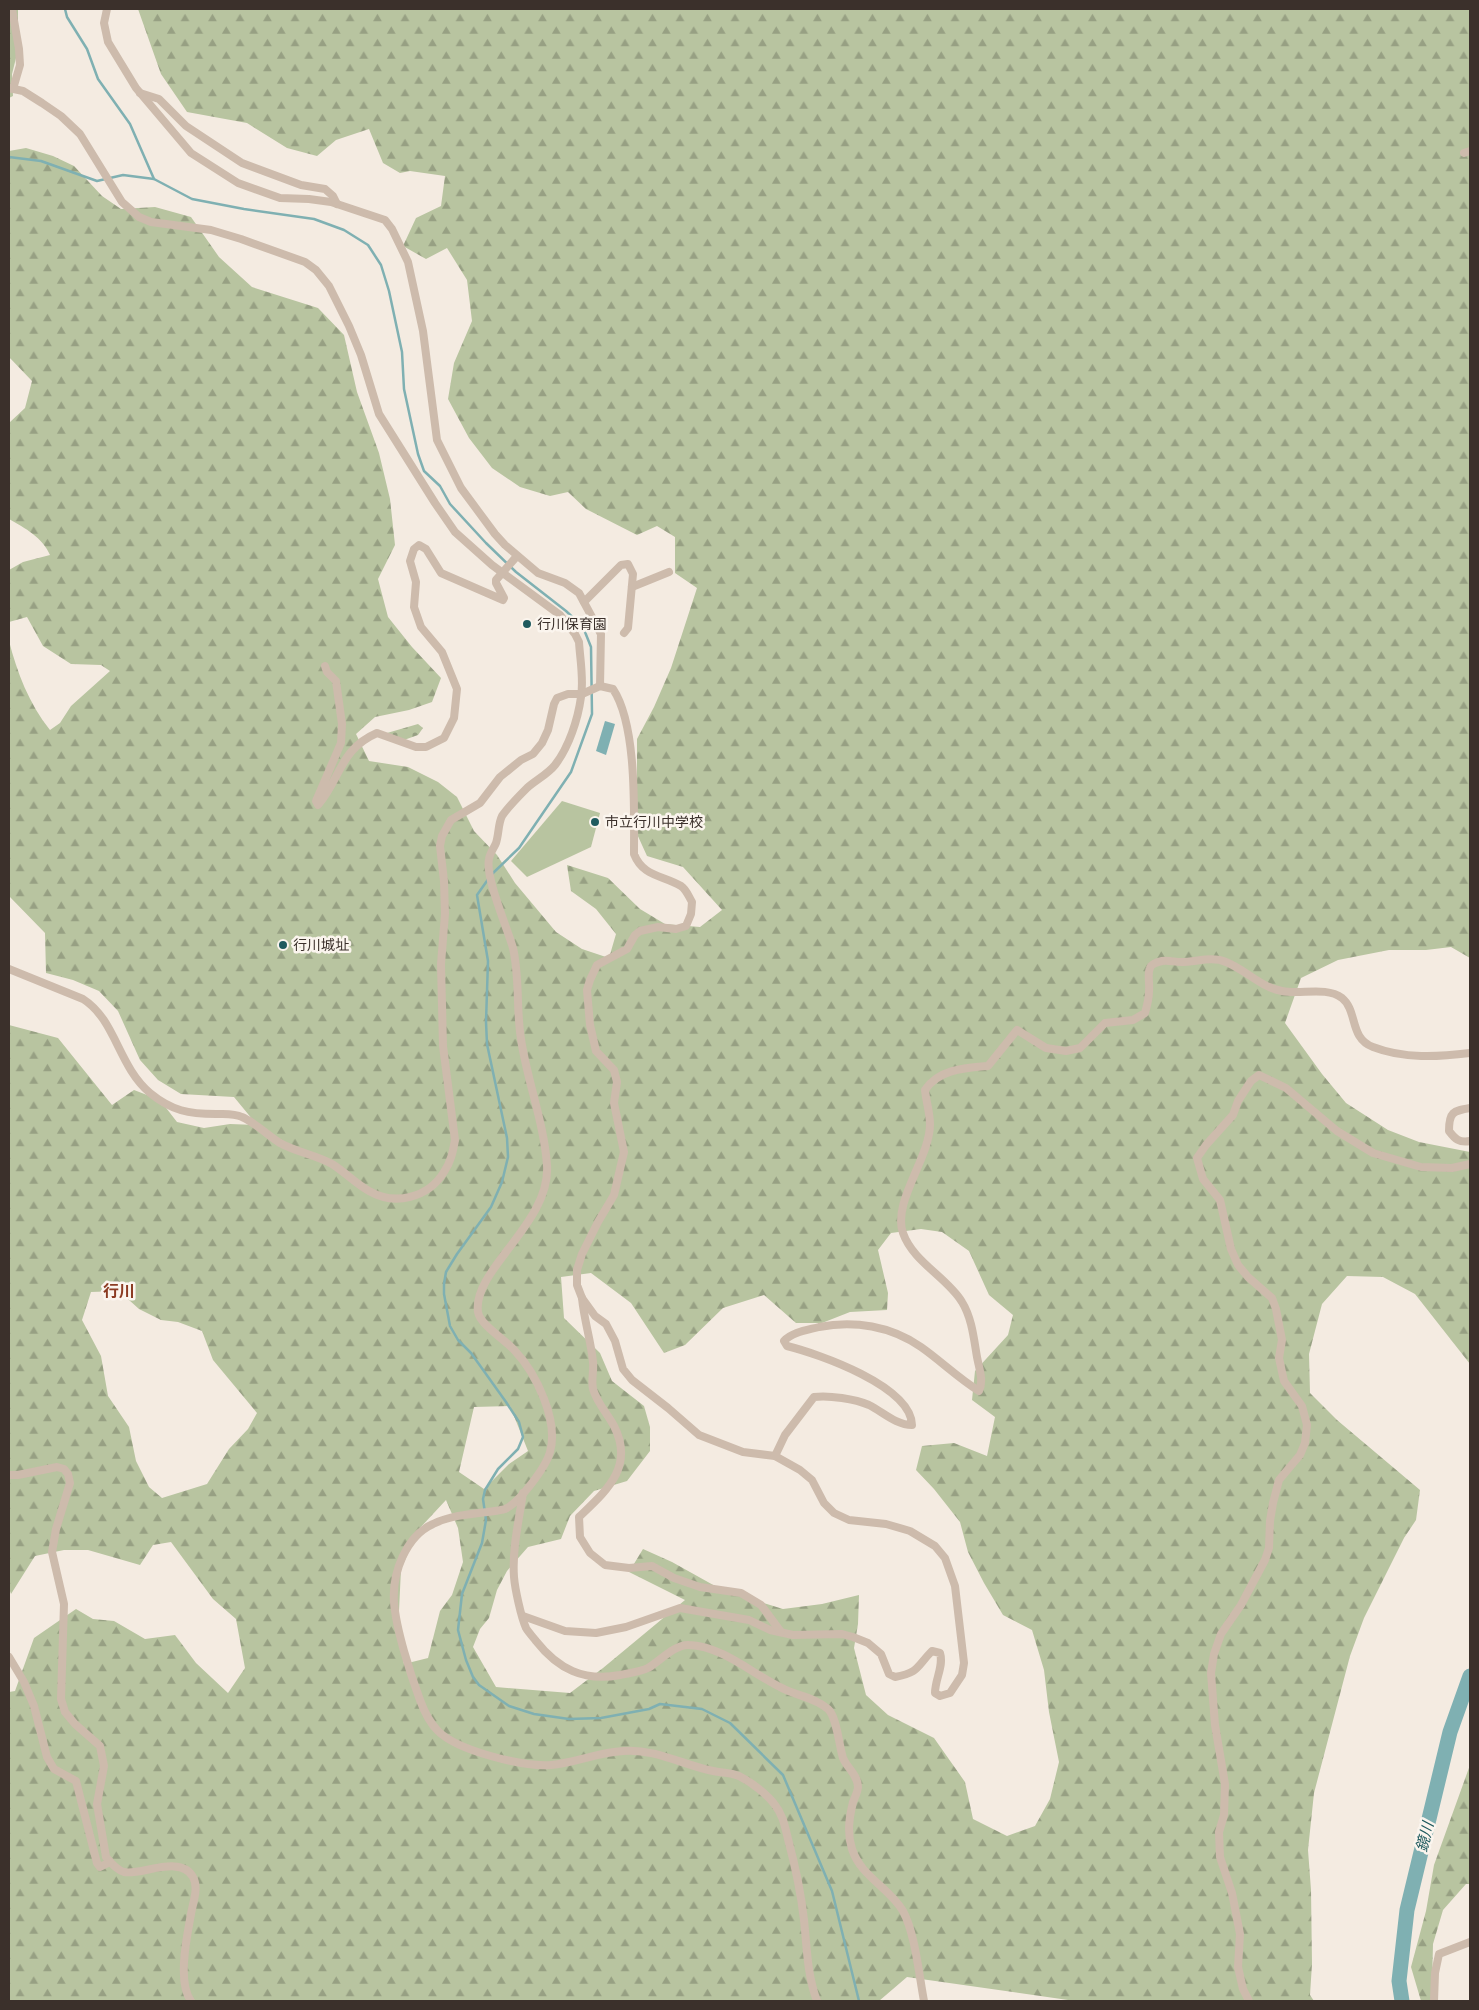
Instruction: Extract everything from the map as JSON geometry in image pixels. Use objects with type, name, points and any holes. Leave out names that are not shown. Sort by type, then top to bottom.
[{"type":"street","points":[[12,9],[20,65],[11,89],[22,91],[61,116],[80,134],[122,202],[139,217],[151,222],[212,230],[305,262],[316,270],[328,286],[350,326],[362,355],[379,414],[415,474],[456,532],[503,572],[560,615],[576,634],[579,642],[582,694],[574,726],[565,749],[554,767],[525,790],[501,818],[496,845],[488,862],[492,883],[512,945],[519,976],[521,1040],[537,1105],[547,1164],[547,1178],[540,1202],[527,1226],[487,1280],[479,1298],[478,1311],[480,1319],[514,1349],[532,1372],[544,1398],[551,1428],[551,1448],[548,1456],[523,1493],[507,1508],[436,1522],[418,1534],[401,1561],[394,1586],[398,1627],[420,1700],[432,1723],[446,1737],[459,1745],[516,1762],[549,1765],[624,1750],[651,1753],[715,1772],[729,1772],[745,1778],[774,1803],[783,1818],[795,1863],[804,1916],[808,1968],[817,2001]]},
{"type":"street","points":[[107,9],[104,23],[108,42],[140,93],[191,153],[238,183],[280,198],[310,199],[337,204],[385,220],[392,229],[408,262],[419,314],[437,440],[461,488],[494,534],[538,573],[574,588],[584,602],[601,634],[600,686]]},
{"type":"street","points":[[140,93],[158,98],[186,126],[242,163],[301,185],[324,188],[333,196],[337,204]]},
{"type":"street","points":[[325,666],[327,672],[336,681],[342,724],[341,743],[316,801],[318,805],[326,796],[351,750],[365,738],[377,733],[416,747],[426,747],[444,738],[454,718],[457,689],[442,652],[421,627],[414,607],[416,582],[410,561],[414,549],[419,545],[426,549],[441,573],[503,600],[504,598],[496,580],[517,556]]},
{"type":"street","points":[[584,602],[621,566],[628,564],[633,574],[628,628],[624,633]]},
{"type":"street","points":[[632,588],[669,572]]},
{"type":"street","points":[[9,969],[83,999],[92,1005],[104,1020],[128,1070],[149,1092],[171,1108],[194,1114],[231,1114],[242,1117],[281,1143],[332,1164],[368,1191],[396,1200],[417,1196],[444,1173],[453,1153],[455,1140],[443,1046],[440,964],[445,914],[440,846],[442,836],[451,820],[480,803],[500,777],[533,754],[542,743],[548,730],[557,698],[568,694],[582,694],[600,686],[613,689],[621,701],[630,745],[634,854],[638,865],[659,878],[683,886],[692,902],[686,926],[676,929],[658,927],[640,931],[627,949],[597,965],[587,990],[590,1025],[596,1051],[614,1070],[617,1082],[614,1103],[624,1152],[614,1195],[598,1222],[577,1270],[577,1285],[582,1298],[584,1320],[593,1363],[593,1387],[597,1399],[614,1427],[621,1452],[615,1479],[579,1517],[580,1537],[590,1553],[605,1565],[629,1568],[652,1566],[674,1578],[700,1587],[741,1593],[761,1605],[781,1632]]},
{"type":"street","points":[[775,1456],[785,1435],[814,1397],[825,1395],[867,1404],[903,1425],[912,1425],[912,1416],[885,1387],[813,1352],[786,1346],[784,1341],[787,1338],[805,1330],[835,1324],[879,1326],[919,1346],[964,1382],[979,1391],[982,1385],[976,1353],[968,1316],[962,1302],[912,1249],[903,1234],[900,1219],[913,1177],[920,1163],[930,1125],[925,1090],[930,1082],[946,1072],[988,1066],[1017,1030],[1046,1048],[1066,1051],[1080,1048],[1105,1023],[1133,1020],[1146,1013],[1150,990],[1149,969],[1153,964],[1164,961],[1194,962],[1215,959],[1235,966],[1265,986],[1283,992],[1333,993],[1342,999],[1348,1007],[1360,1039],[1371,1047],[1397,1054],[1423,1056],[1470,1053]]},
{"type":"street","points":[[1249,2001],[1243,1989],[1238,1966],[1240,1934],[1232,1893],[1220,1857],[1219,1832],[1224,1815],[1225,1784],[1215,1725],[1211,1673],[1214,1654],[1221,1634],[1241,1605],[1265,1560],[1269,1548],[1273,1503],[1280,1480],[1300,1455],[1305,1443],[1307,1425],[1302,1406],[1284,1381],[1279,1358],[1282,1340],[1272,1298],[1248,1277],[1238,1265],[1230,1249],[1220,1200],[1203,1180],[1197,1158],[1234,1115],[1242,1094],[1251,1080],[1259,1075],[1286,1088],[1337,1131],[1373,1153],[1422,1167],[1452,1168],[1470,1164]]},
{"type":"street","points":[[1470,1108],[1454,1112],[1450,1115],[1448,1131],[1455,1140],[1470,1141]]},
{"type":"street","points":[[523,1616],[565,1631],[596,1633],[626,1628],[680,1608],[750,1620],[770,1630],[793,1635],[842,1634],[853,1637],[868,1644],[881,1654],[888,1674],[895,1678],[909,1675],[919,1668],[932,1651],[940,1653],[942,1660],[935,1685],[935,1693],[940,1696],[950,1693],[962,1675],[964,1663],[955,1586],[945,1558],[935,1546],[910,1531],[886,1524],[849,1520],[834,1513],[824,1503],[812,1480],[800,1470],[775,1456],[743,1452],[699,1435],[632,1380],[623,1368],[615,1341],[606,1324],[596,1316],[582,1298]]},
{"type":"street","points":[[9,1474],[18,1475],[57,1467],[64,1469],[68,1474],[70,1483],[56,1530],[52,1552],[64,1604],[61,1699],[65,1712],[75,1724],[100,1746],[104,1766],[97,1804],[106,1857],[124,1872],[181,1867],[190,1872],[194,1878],[196,1889],[187,1936],[184,1979],[188,1997],[191,2001]]},
{"type":"street","points":[[523,1493],[514,1553],[514,1578],[526,1628],[541,1647],[561,1666],[576,1674],[597,1677],[618,1676],[645,1670],[677,1648],[688,1644],[737,1660],[783,1689],[816,1701],[829,1709],[833,1717],[844,1760],[856,1777],[858,1788],[850,1815],[848,1830],[852,1851],[864,1872],[902,1910],[908,1924],[924,2001]]},
{"type":"street","points":[[9,1658],[24,1682],[34,1706],[47,1757],[54,1769],[76,1781],[97,1863],[100,1867],[110,1862]]},
{"type":"street","points":[[1434,2001],[1435,1973],[1439,1954],[1470,1942]]},
{"type":"green space","points":[[9,9],[18,9],[18,50],[12,74],[13,96],[9,98]]},
{"type":"green space","points":[[138,9],[1470,9],[1470,958],[1451,947],[1426,950],[1389,950],[1338,960],[1301,978],[1285,1023],[1322,1074],[1346,1103],[1388,1130],[1419,1142],[1470,1152],[1470,1364],[1415,1294],[1383,1277],[1347,1276],[1322,1304],[1309,1354],[1310,1393],[1337,1420],[1420,1490],[1416,1520],[1404,1538],[1364,1618],[1350,1656],[1314,1793],[1308,1850],[1311,1890],[1312,1964],[1310,1995],[1314,2001],[1075,2001],[907,1977],[879,2001],[9,2001],[9,1692],[15,1691],[34,1638],[76,1609],[93,1619],[114,1621],[145,1639],[175,1635],[196,1663],[228,1693],[245,1668],[236,1619],[213,1599],[171,1542],[153,1545],[140,1565],[88,1550],[64,1550],[35,1556],[11,1594],[9,1588],[9,1025],[58,1038],[112,1105],[134,1090],[160,1100],[177,1122],[204,1128],[230,1124],[257,1125],[234,1097],[181,1094],[158,1080],[140,1060],[118,1011],[99,991],[73,980],[46,973],[45,933],[9,896],[9,641],[25,687],[36,709],[50,730],[60,723],[71,706],[110,671],[101,665],[71,664],[43,646],[27,617],[9,622],[9,570],[23,562],[50,555],[43,543],[9,519],[9,423],[25,408],[32,381],[9,357],[9,151],[26,148],[53,156],[74,166],[102,196],[121,209],[155,207],[191,217],[219,257],[252,287],[318,308],[344,335],[357,392],[379,453],[390,499],[395,545],[378,579],[388,617],[412,647],[441,678],[432,702],[409,710],[375,717],[356,734],[369,761],[408,767],[438,782],[457,797],[474,831],[497,855],[515,883],[556,932],[582,949],[609,958],[616,934],[596,909],[571,891],[567,865],[608,878],[640,909],[665,924],[700,927],[722,910],[683,867],[647,856],[632,823],[637,789],[637,739],[654,707],[671,668],[697,588],[675,573],[675,537],[657,526],[637,535],[586,509],[568,492],[550,496],[520,487],[492,468],[469,438],[448,399],[454,363],[472,321],[467,280],[447,248],[426,259],[403,246],[416,218],[441,206],[445,176],[410,171],[400,173],[383,163],[369,129],[336,140],[317,156],[287,148],[247,123],[187,112],[161,74]],"holes":[[[921,1229],[942,1232],[969,1251],[989,1295],[1013,1315],[1008,1335],[975,1371],[972,1400],[995,1417],[987,1456],[954,1443],[922,1446],[916,1470],[960,1522],[968,1552],[1003,1615],[1032,1630],[1044,1670],[1049,1712],[1059,1762],[1050,1799],[1035,1826],[1007,1836],[973,1819],[965,1782],[934,1738],[888,1715],[866,1695],[854,1648],[858,1624],[859,1595],[822,1604],[783,1609],[724,1591],[672,1562],[643,1549],[629,1572],[685,1600],[570,1693],[496,1687],[473,1647],[480,1629],[489,1618],[497,1590],[507,1571],[528,1547],[561,1539],[570,1516],[594,1491],[627,1481],[650,1451],[650,1427],[644,1406],[612,1381],[600,1353],[564,1318],[561,1277],[591,1273],[631,1303],[664,1353],[685,1345],[723,1308],[764,1295],[796,1323],[822,1323],[850,1312],[887,1310],[888,1293],[878,1250],[891,1233]],[[119,1291],[139,1309],[161,1320],[178,1322],[202,1331],[213,1360],[257,1413],[248,1429],[229,1449],[207,1484],[162,1498],[149,1487],[136,1461],[129,1427],[108,1396],[101,1356],[82,1320],[91,1292]],[[510,1406],[528,1451],[509,1464],[484,1489],[459,1472],[474,1407]],[[446,1500],[458,1528],[463,1562],[452,1595],[440,1611],[428,1658],[404,1664],[398,1632],[401,1569],[419,1529]]]},
{"type":"green space","points":[[418,724],[423,728],[418,735],[404,740],[387,733]]},
{"type":"green space","points":[[562,801],[600,813],[591,847],[527,877],[511,861]]},
{"type":"green space","points":[[1470,1765],[1470,1884],[1466,1884],[1443,1910],[1433,1944],[1432,1984],[1438,2001],[1421,2001],[1411,1967],[1426,1911],[1434,1865]]},
{"type":"water","points":[[605,721],[615,724],[606,755],[596,751]]},
{"type":"waterway","points":[[65,9],[67,17],[87,49],[98,79],[130,124],[154,179]]},
{"type":"waterway","points":[[9,157],[41,161],[97,181],[123,175],[154,179],[192,199],[314,219],[344,230],[368,245],[381,265],[389,291],[402,352],[404,389],[418,454],[424,471],[440,486],[450,504],[486,543],[516,572],[566,611],[583,627],[591,647],[592,714],[571,772],[519,848],[492,874]]},
{"type":"waterway","points":[[489,878],[477,895],[488,961],[487,1044],[507,1138],[508,1157],[502,1182],[491,1207],[446,1272],[444,1294],[450,1326],[458,1340],[471,1353],[506,1402],[519,1422],[523,1437],[518,1449],[498,1469],[485,1490],[483,1499],[486,1520],[482,1543],[462,1594],[458,1630],[466,1660],[473,1677],[479,1685],[509,1706],[534,1714],[569,1719],[601,1718],[649,1709],[660,1704],[702,1709],[730,1723],[783,1775],[832,1891],[859,2001]]},
{"type":"waterway","name":"鏡川","points":[[1402,2001],[1399,1981],[1407,1910],[1450,1732],[1470,1676]]},
{"type":"place","name":"行川保育園","points":[[527,624]]},
{"type":"place","name":"市立行川中学校","points":[[595,822]]},
{"type":"place","name":"行川城址","points":[[283,945]]},
{"type":"district","name":"行川","points":[[119,1291]]}]
